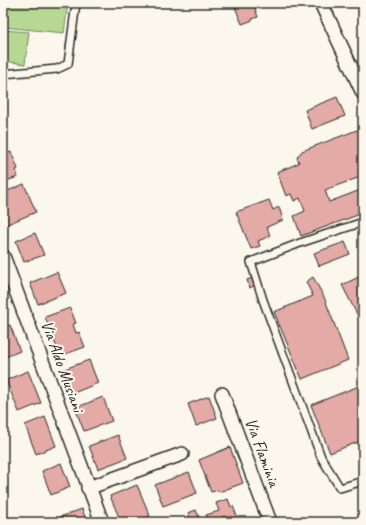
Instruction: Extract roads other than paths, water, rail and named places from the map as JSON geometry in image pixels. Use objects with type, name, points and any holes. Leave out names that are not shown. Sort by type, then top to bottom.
[{"type":"street","points":[[321,3],[363,93]]},
{"type":"street","name":"Via Aldo Musiani","points":[[3,256],[8,284],[102,522]]},
{"type":"street","name":"Via Flaminia","points":[[222,394],[270,522]]},
{"type":"street","points":[[88,488],[182,454]]},
{"type":"lane","points":[[3,74],[57,69],[68,64],[76,3]]},
{"type":"lane","points":[[363,222],[252,262],[263,300],[321,457],[340,488],[363,481]]}]
